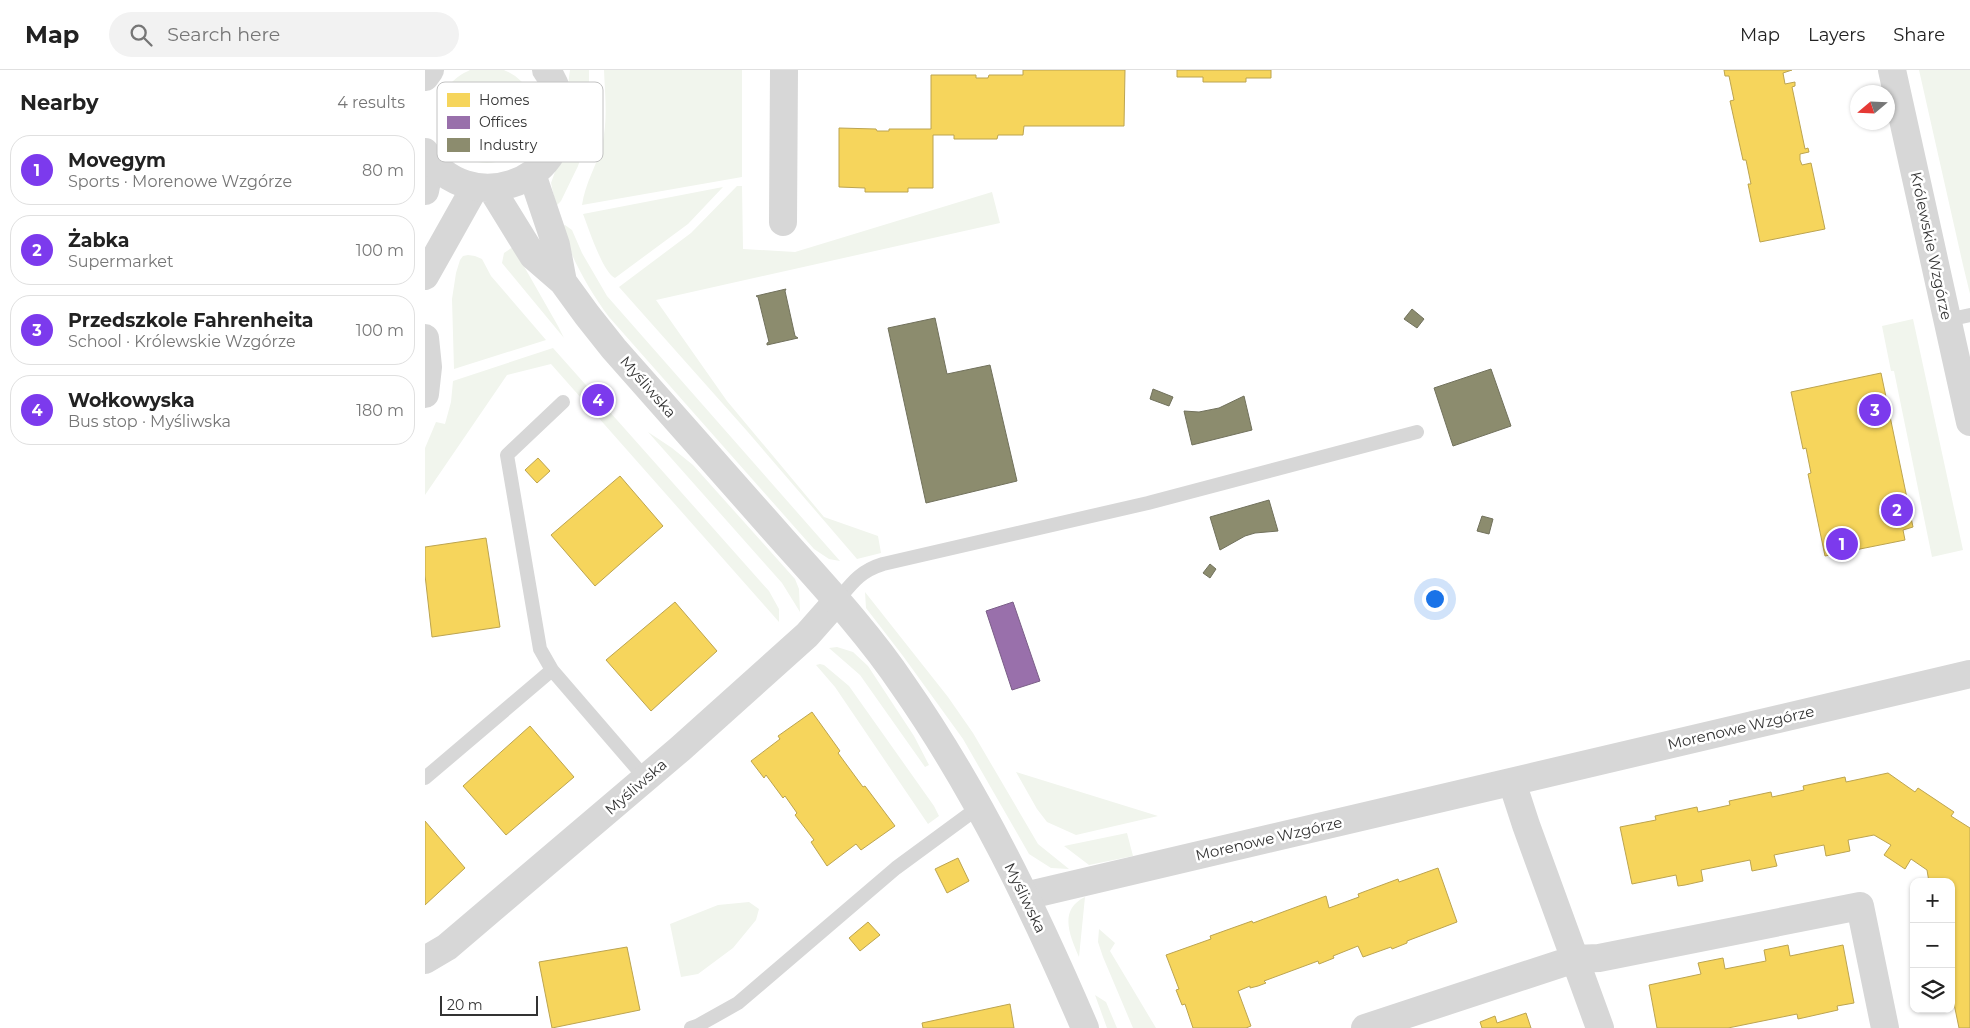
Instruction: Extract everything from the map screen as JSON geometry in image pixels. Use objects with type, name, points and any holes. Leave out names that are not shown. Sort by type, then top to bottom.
[{"type":"street","points":[[425,77],[430,70]]},
{"type":"street","points":[[783,70],[783,222]]},
{"type":"street","name":"Królewskie Wzgórze","points":[[1892,70],[1959,318],[1970,422]]},
{"type":"street","points":[[428,157],[451,178],[483,188],[519,182],[532,174],[543,162]]},
{"type":"street","points":[[425,191],[428,157]]},
{"type":"street","name":"Myśliwska","points":[[532,174],[556,245],[563,282]]},
{"type":"street","points":[[425,276],[483,188]]},
{"type":"street","name":"Myśliwska","points":[[483,188],[533,256],[563,282],[587,316],[837,601],[902,683],[928,721],[979,807],[1025,896],[1085,1028]]},
{"type":"street","points":[[425,338],[427,367],[425,394]]},
{"type":"street","name":"Myśliwska","points":[[425,960],[447,947],[646,779],[807,635],[837,601]]},
{"type":"street","name":"Morenowe Wzgórze","points":[[1025,896],[1970,674]]},
{"type":"street","points":[[1513,782],[1525,825],[1600,1028]]},
{"type":"street","points":[[1365,1028],[1575,959],[1599,958],[1860,906],[1885,1028]]},
{"type":"lane","points":[[563,402],[507,455],[540,649],[552,670],[646,779]]},
{"type":"lane","points":[[837,601],[860,574],[870,568],[883,564],[1148,503],[1417,432]]},
{"type":"lane","points":[[425,778],[552,670]]},
{"type":"lane","points":[[691,1028],[738,1003],[896,868],[979,807]]},
{"type":"shaded area","points":[[487,67],[505,71],[521,81],[452,82],[460,75],[469,71]]},
{"type":"shaded area","points":[[570,70],[589,70],[589,82],[568,82]]},
{"type":"shaded area","points":[[604,70],[742,70],[742,177],[582,205],[596,162],[603,162],[606,108]]},
{"type":"shaded area","points":[[1919,70],[1970,70],[1970,294],[1963,265]]},
{"type":"shaded area","points":[[558,162],[579,162],[561,201],[556,206],[551,183]]},
{"type":"shaded area","points":[[737,186],[742,186],[743,249],[795,252],[992,192],[1000,223],[656,300],[727,401],[824,517],[878,536],[881,553],[857,559],[747,431],[619,287],[691,233]]},
{"type":"shaded area","points":[[723,187],[688,224],[615,278],[610,274],[592,239],[583,214]]},
{"type":"shaded area","points":[[565,225],[572,230],[582,253],[607,296],[840,561],[829,559],[814,549],[609,317],[587,285],[575,262],[561,227]]},
{"type":"shaded area","points":[[513,247],[564,338],[502,263],[504,253]]},
{"type":"shaded area","points":[[468,255],[482,259],[491,276],[546,340],[454,369],[452,299],[460,260],[463,256]]},
{"type":"shaded area","points":[[1913,319],[1963,550],[1932,557],[1894,371],[1891,371],[1882,326]]},
{"type":"shaded area","points":[[553,348],[769,591],[779,609],[779,622],[551,364],[507,375],[425,495],[425,448],[436,422],[445,424],[451,402],[453,381]]},
{"type":"shaded area","points":[[648,432],[693,465],[795,579],[799,589],[800,612],[782,583]]},
{"type":"shaded area","points":[[865,592],[948,697],[973,733],[1038,844],[1069,869],[1051,868],[1029,854],[963,739],[866,608]]},
{"type":"shaded area","points":[[837,647],[853,652],[868,666],[914,736],[929,765],[925,767],[860,675],[829,648]]},
{"type":"shaded area","points":[[816,665],[824,665],[849,686],[934,806],[939,816],[928,824],[835,687]]},
{"type":"shaded area","points":[[1016,772],[1158,816],[1076,835],[1047,822],[1037,809]]},
{"type":"shaded area","points":[[1127,833],[1133,856],[1089,865],[1064,846]]},
{"type":"shaded area","points":[[1085,897],[1079,957],[1072,941],[1069,916],[1071,909]]},
{"type":"shaded area","points":[[749,902],[759,909],[756,920],[733,948],[698,974],[681,977],[670,924],[718,905]]},
{"type":"shaded area","points":[[1099,929],[1115,943],[1110,951],[1156,1028],[1133,1028],[1103,957],[1098,942]]},
{"type":"shaded area","points":[[1095,995],[1106,1002],[1117,1028],[1107,1028]]},
{"type":"building: Homes","points":[[1023,70],[1125,70],[1124,126],[1024,126],[1023,135],[998,135],[997,139],[954,139],[954,135],[933,135],[933,188],[908,188],[908,192],[865,192],[865,188],[839,187],[839,128],[876,129],[877,131],[889,131],[889,129],[931,129],[931,75],[976,75],[976,78],[988,78],[989,75],[1023,75]]},
{"type":"building: Homes","points":[[1177,70],[1271,70],[1271,78],[1246,78],[1246,82],[1203,82],[1203,77],[1177,77]]},
{"type":"building: Homes","points":[[1724,70],[1792,70],[1783,73],[1785,84],[1795,82],[1795,86],[1792,87],[1805,149],[1808,148],[1809,152],[1800,154],[1800,160],[1802,165],[1811,163],[1825,229],[1760,242],[1748,184],[1751,184],[1746,160],[1743,160],[1730,101],[1734,100],[1729,76],[1725,76]]},
{"type":"building: Homes","points":[[1881,373],[1913,527],[1903,530],[1905,540],[1825,556],[1808,474],[1811,473],[1806,448],[1803,449],[1791,392]]},
{"type":"building: Homes","points":[[538,458],[550,471],[537,483],[525,470]]},
{"type":"building: Homes","points":[[620,476],[663,526],[595,586],[551,535]]},
{"type":"building: Homes","points":[[486,538],[500,627],[432,637],[425,575],[425,547]]},
{"type":"building: Homes","points":[[675,602],[717,651],[651,711],[606,660]]},
{"type":"building: Homes","points":[[812,712],[840,751],[838,753],[895,826],[861,850],[856,844],[827,866],[811,842],[814,840],[795,815],[797,813],[785,796],[783,798],[766,775],[764,778],[751,761],[780,739],[778,736]]},
{"type":"building: Homes","points":[[530,726],[574,777],[506,835],[463,786]]},
{"type":"building: Homes","points":[[1888,773],[1915,792],[1918,788],[1954,812],[1951,816],[1970,828],[1970,1028],[1959,1028],[1955,1008],[1955,878],[1928,878],[1927,870],[1911,859],[1905,869],[1884,855],[1891,845],[1874,835],[1848,840],[1850,851],[1826,856],[1824,845],[1774,855],[1777,866],[1752,871],[1750,860],[1701,870],[1703,881],[1685,885],[1678,886],[1676,875],[1632,884],[1620,827],[1656,820],[1655,816],[1697,807],[1698,812],[1730,805],[1729,801],[1771,792],[1772,797],[1804,790],[1803,786],[1845,777],[1846,782]]},
{"type":"building: Homes","points":[[425,821],[465,868],[425,905]]},
{"type":"building: Homes","points":[[958,858],[969,881],[947,893],[935,869]]},
{"type":"building: Homes","points":[[1438,868],[1457,922],[1407,941],[1407,943],[1392,949],[1391,947],[1363,957],[1358,946],[1319,964],[1318,961],[1264,981],[1266,983],[1258,986],[1250,988],[1250,986],[1238,991],[1251,1026],[1246,1028],[1193,1028],[1185,1004],[1182,1005],[1176,990],[1179,989],[1166,955],[1211,939],[1210,936],[1252,921],[1253,923],[1326,896],[1329,908],[1359,897],[1358,894],[1398,879],[1399,882]]},
{"type":"building: Homes","points":[[868,922],[880,935],[860,951],[849,938]]},
{"type":"building: Homes","points":[[1788,945],[1790,956],[1843,945],[1854,1003],[1837,1006],[1838,1010],[1798,1019],[1797,1014],[1728,1028],[1657,1028],[1649,985],[1701,974],[1698,963],[1723,958],[1725,969],[1766,961],[1764,950]]},
{"type":"building: Homes","points":[[627,947],[640,1010],[552,1028],[539,962]]},
{"type":"building: Homes","points":[[1010,1004],[1014,1028],[923,1028],[922,1023]]},
{"type":"building: Homes","points":[[1526,1013],[1531,1028],[1482,1028],[1480,1022],[1495,1016],[1497,1023]]},
{"type":"building: Offices","points":[[1013,602],[1040,681],[1012,690],[986,611]]},
{"type":"building: Industry","points":[[786,289],[795,336],[798,338],[767,345],[769,342],[758,297],[756,296]]},
{"type":"building: Industry","points":[[1412,309],[1424,319],[1417,328],[1404,319]]},
{"type":"building: Industry","points":[[935,318],[947,374],[990,365],[1017,481],[926,503],[888,328]]},
{"type":"building: Industry","points":[[1491,369],[1511,426],[1453,446],[1434,388]]},
{"type":"building: Industry","points":[[1153,389],[1173,397],[1169,406],[1150,399]]},
{"type":"building: Industry","points":[[1244,396],[1252,430],[1192,445],[1184,411],[1199,412],[1219,408]]},
{"type":"building: Industry","points":[[1269,500],[1278,531],[1245,536],[1220,550],[1210,517]]},
{"type":"building: Industry","points":[[1482,516],[1493,519],[1489,534],[1477,531]]},
{"type":"building: Industry","points":[[1210,564],[1216,569],[1210,578],[1203,573]]},
{"type":"place","name":"Wołkowyska","points":[[598,400]]},
{"type":"place","name":"Przedszkole Fahrenheita","points":[[1875,410]]},
{"type":"place","name":"Żabka","points":[[1897,510]]},
{"type":"place","name":"Movegym","points":[[1842,544]]}]
